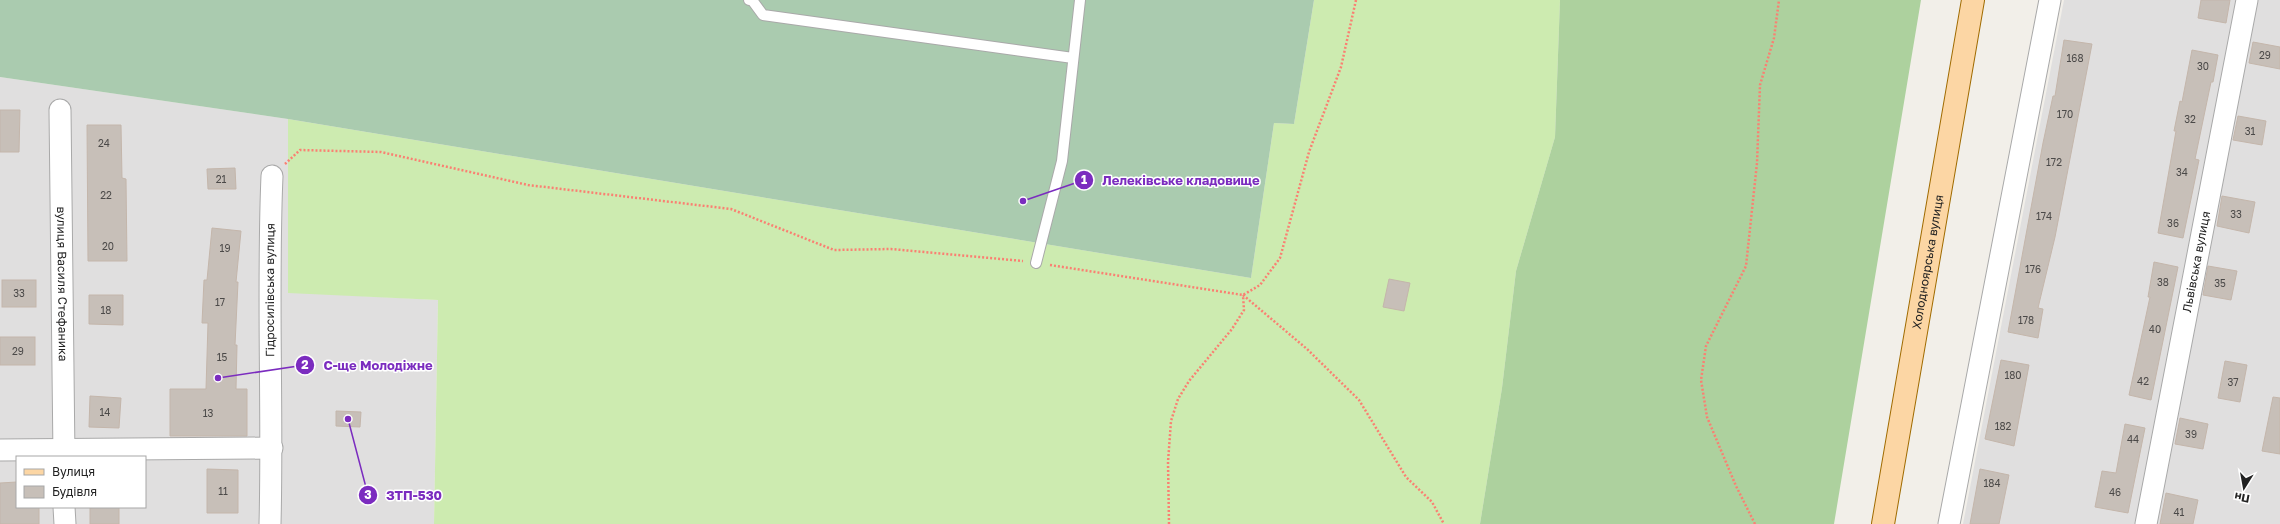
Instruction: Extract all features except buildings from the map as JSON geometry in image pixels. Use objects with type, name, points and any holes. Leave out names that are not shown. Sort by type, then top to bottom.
[{"type":"main road","name":"Холодноярська вулиця","points":[[1884,524],[1973,0]]},
{"type":"street","points":[[1950,524],[2050,0]]},
{"type":"street","name":"Львівська вулиця","points":[[2146,524],[2247,0]]},
{"type":"street","name":"вулиця Василя Стефаника","points":[[60,110],[64,454]]},
{"type":"street","name":"Гідросилівська вулиця","points":[[270,524],[272,448],[270,215],[272,176]]},
{"type":"street","points":[[0,450],[64,454],[272,448]]},
{"type":"street","points":[[64,508],[65,524]]},
{"type":"lane","points":[[749,0],[752,0],[763,15],[1073,58]]},
{"type":"lane","points":[[1036,263],[1062,161],[1080,0]]},
{"type":"path","points":[[1243,295],[1260,285],[1280,258],[1309,152],[1341,67],[1356,0]]},
{"type":"path","points":[[1755,524],[1736,486],[1707,418],[1701,380],[1706,346],[1746,266],[1757,163],[1760,85],[1774,38],[1779,0]]},
{"type":"path","points":[[272,176],[300,150],[381,152],[528,186],[731,209],[834,250],[891,249],[1036,263],[1243,295],[1307,349],[1359,400],[1406,477],[1432,502],[1444,524]]},
{"type":"path","points":[[1169,524],[1168,462],[1171,422],[1178,399],[1189,381],[1232,329],[1244,310],[1243,295]]},
{"type":"shaded area","points":[[2064,0],[2280,0],[2280,524],[1963,524]]},
{"type":"shaded area","points":[[0,77],[288,119],[288,292],[438,300],[434,524],[0,524]]},
{"type":"green space","points":[[0,0],[1314,0],[1294,124],[1274,123],[1251,278],[288,119],[0,77]]},
{"type":"green space","points":[[1314,0],[1560,0],[1555,137],[1516,271],[1502,388],[1480,524],[434,524],[438,300],[288,293],[288,119],[1251,278],[1274,123],[1294,124]]},
{"type":"green space","points":[[1560,0],[1921,0],[1834,524],[1480,524],[1502,388],[1516,271],[1555,137]]},
{"type":"place","name":"Лелеківське кладовище","points":[[1023,201]]},
{"type":"place","name":"С-ще Молодіжне","points":[[218,378]]},
{"type":"place","name":"ЗТП-530","points":[[348,419]]}]
